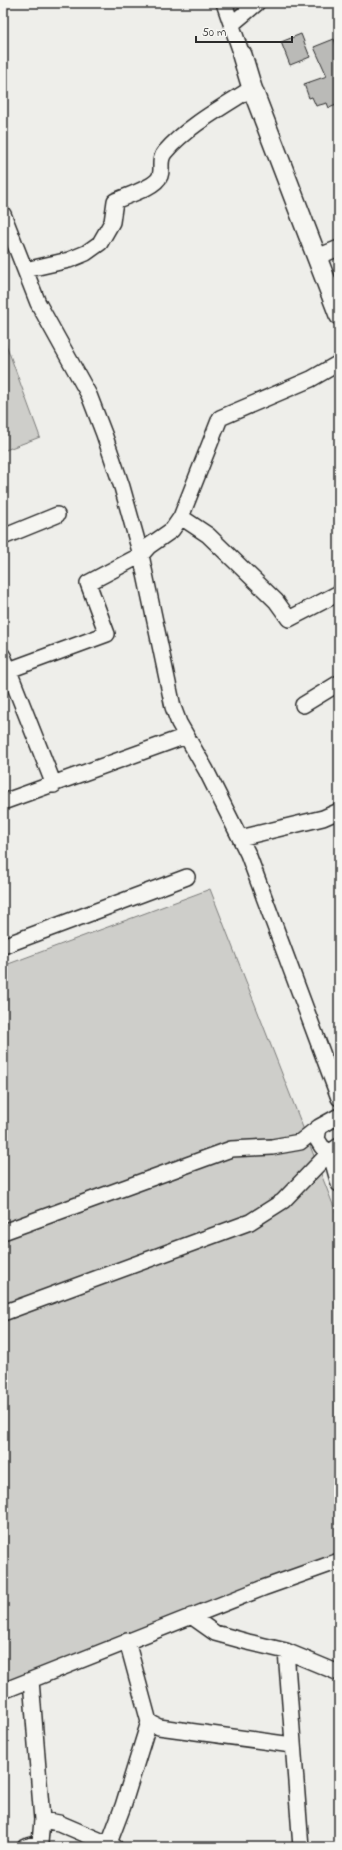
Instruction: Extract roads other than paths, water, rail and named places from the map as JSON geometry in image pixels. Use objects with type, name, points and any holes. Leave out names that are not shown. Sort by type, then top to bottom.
[{"type":"main road","points":[[242,55],[252,88],[339,315]]},
{"type":"street","points":[[224,3],[242,55]]},
{"type":"street","points":[[232,24],[257,3]]},
{"type":"street","points":[[25,270],[69,260],[86,253],[100,242],[112,222],[113,202],[149,187],[156,182],[160,176],[160,163],[164,153],[209,115],[252,88]]},
{"type":"street","points":[[3,214],[38,303],[89,395],[122,487],[141,555],[173,707],[179,723],[248,854],[339,1098]]},
{"type":"street","points":[[317,257],[339,248]]},
{"type":"street","points":[[9,670],[107,634],[88,583],[141,555],[150,546],[172,530],[181,517],[220,418],[312,379],[339,362]]},
{"type":"street","points":[[3,537],[57,515]]},
{"type":"street","points":[[181,517],[208,535],[276,601],[289,619],[339,593]]},
{"type":"street","points":[[3,656],[54,785]]},
{"type":"street","points":[[303,705],[339,683]]},
{"type":"street","points":[[3,802],[54,785],[186,736]]},
{"type":"street","points":[[240,838],[322,818],[339,811]]},
{"type":"street","points":[[3,946],[187,877]]},
{"type":"street","points":[[3,1232],[231,1149],[272,1147],[300,1142],[319,1127],[339,1116]]},
{"type":"street","points":[[319,1127],[317,1139],[322,1147],[335,1149]]},
{"type":"street","points":[[335,1149],[339,1184]]},
{"type":"street","points":[[3,1314],[250,1222],[283,1201],[335,1149]]},
{"type":"street","points":[[3,1691],[263,1588],[339,1561]]},
{"type":"street","points":[[191,1616],[215,1633],[286,1651],[339,1674]]},
{"type":"street","points":[[42,1820],[59,1823],[112,1845],[149,1722],[127,1641]]},
{"type":"street","points":[[286,1651],[301,1847]]},
{"type":"street","points":[[24,1847],[40,1845],[42,1820],[31,1680]]},
{"type":"street","points":[[149,1722],[159,1727],[292,1745]]}]
